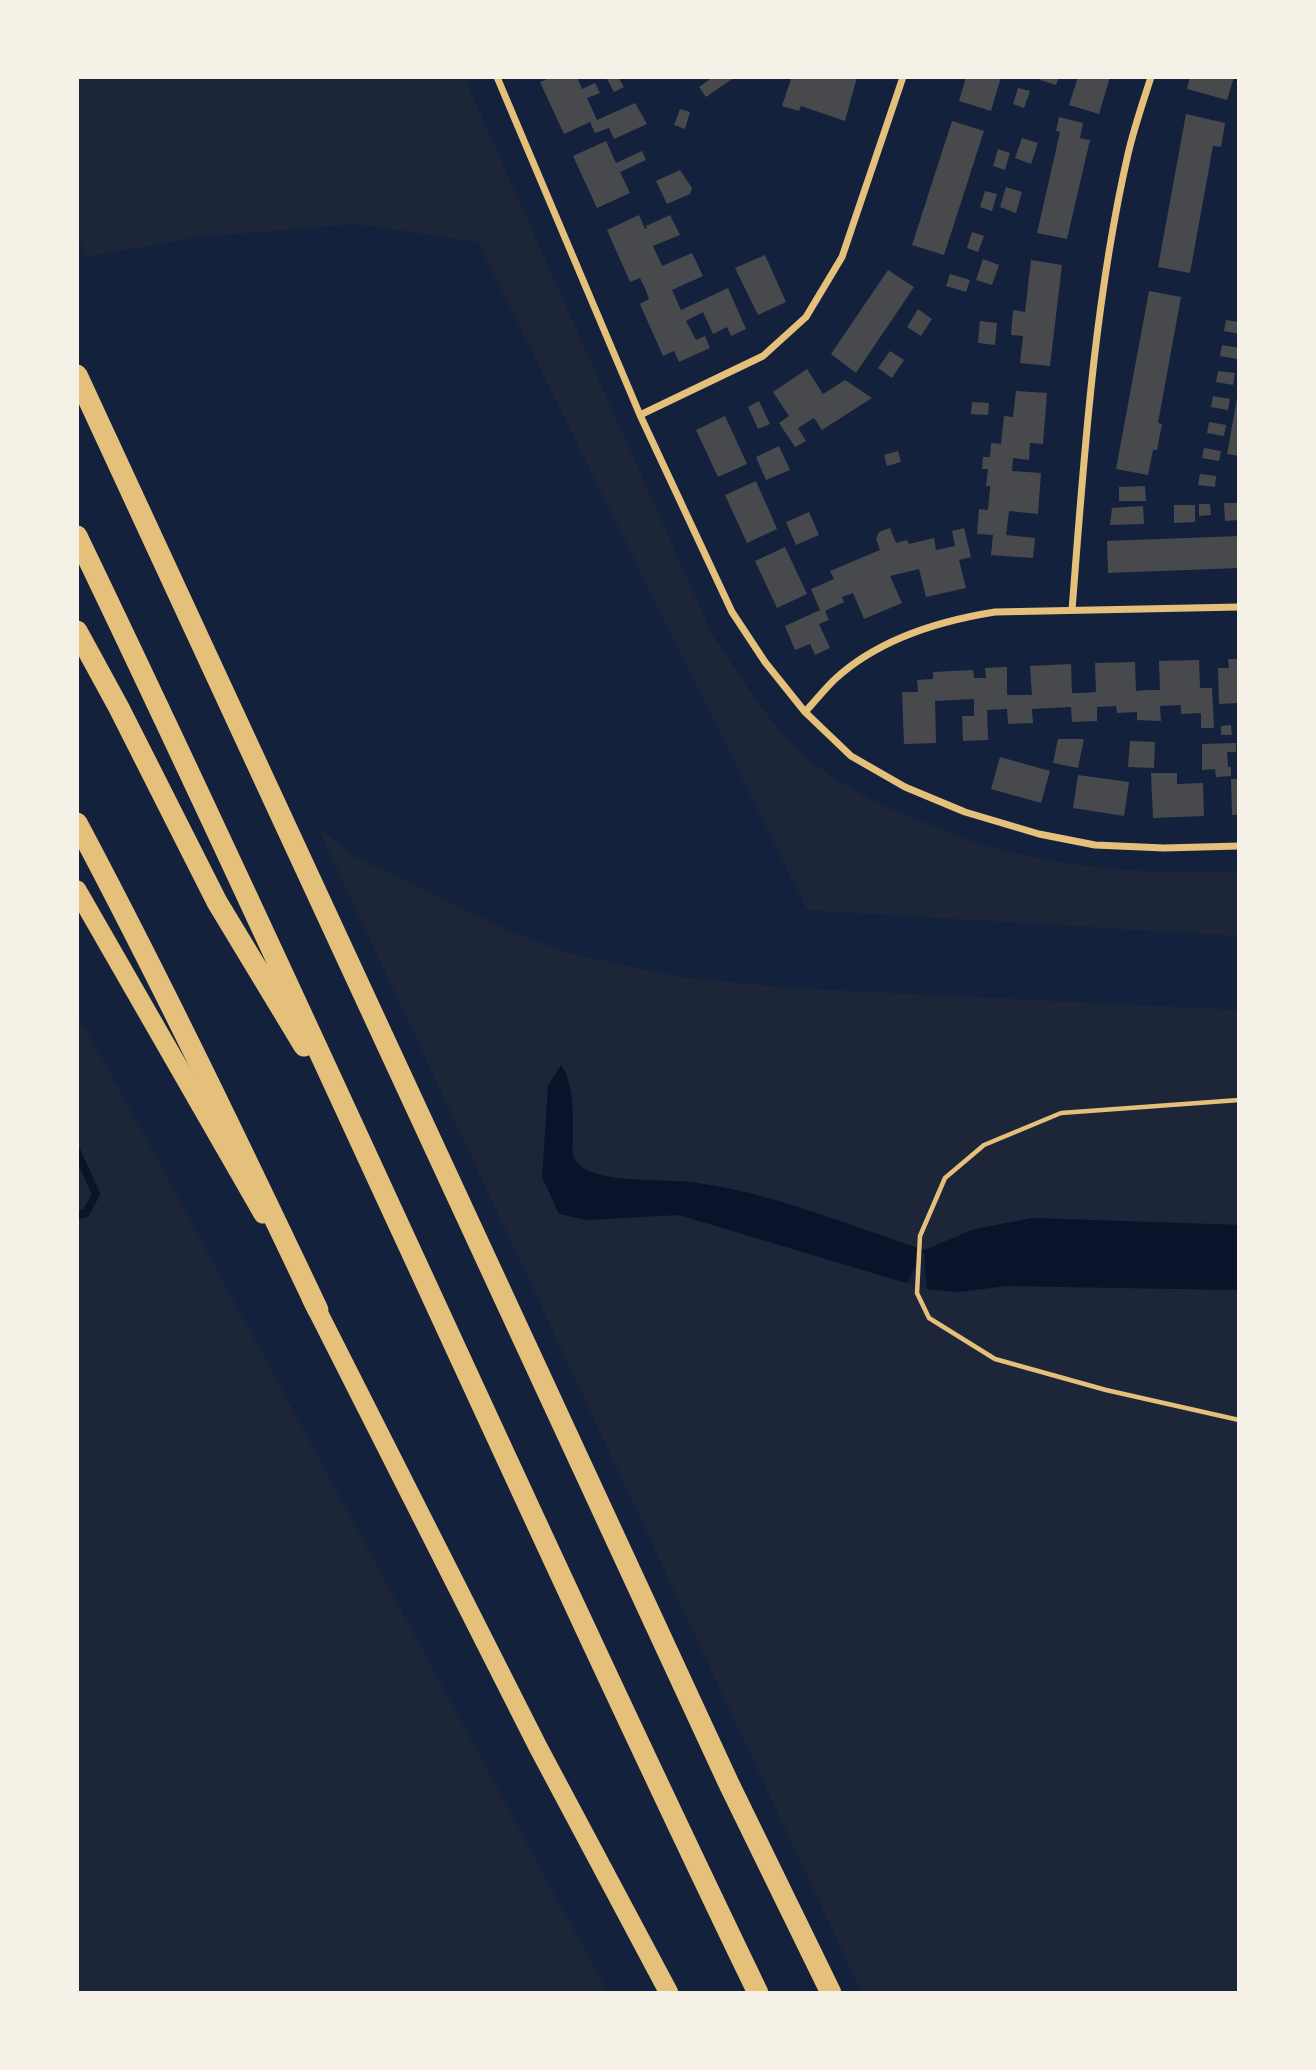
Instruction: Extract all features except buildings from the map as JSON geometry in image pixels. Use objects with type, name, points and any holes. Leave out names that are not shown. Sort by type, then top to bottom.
[{"type":"highway","points":[[77,374],[729,1784],[831,1993]]},
{"type":"highway","points":[[77,536],[201,795],[758,1993]]},
{"type":"highway","points":[[77,631],[217,902],[359,1138]]},
{"type":"highway","points":[[77,823],[220,1103],[318,1310],[538,1747],[668,1993]]},
{"type":"highway","points":[[77,890],[318,1310]]},
{"type":"street","points":[[497,77],[640,415],[732,612],[765,662],[805,712],[851,756],[905,787],[978,816],[1039,834],[1095,845],[1164,848],[1239,846]]},
{"type":"street","points":[[640,415],[763,356],[806,317],[842,257],[903,77]]},
{"type":"street","points":[[1072,610],[1084,462],[1103,294],[1128,153],[1151,77]]},
{"type":"street","points":[[805,712],[836,679],[876,649],[915,631],[956,618],[995,612],[1239,607]]},
{"type":"path","points":[[1239,1100],[1061,1113],[984,1146],[945,1178],[920,1237],[917,1293],[929,1318],[995,1359],[1106,1390],[1239,1420]]},
{"type":"shaded area","points":[[77,77],[464,77],[712,634],[784,735],[813,763],[851,789],[892,809],[980,844],[1043,859],[1108,868],[1239,872],[1239,936],[807,910],[478,242],[356,224],[198,237],[86,257],[77,234]]},
{"type":"shaded area","points":[[317,826],[356,857],[509,931],[568,953],[680,977],[790,988],[1239,1010],[1239,1225],[1033,1218],[975,1229],[924,1250],[746,1192],[687,1182],[629,1179],[598,1174],[578,1163],[574,1156],[572,1098],[561,1066],[542,1177],[647,1216],[679,1215],[927,1289],[959,1292],[1007,1286],[1239,1290],[1239,1993],[862,1993]]},
{"type":"shaded area","points":[[77,1015],[122,1094],[608,1993],[77,1993]]},
{"type":"shaded area","points":[[561,1065],[572,1097],[573,1155],[585,1169],[597,1174],[629,1179],[690,1182],[750,1193],[924,1250],[975,1229],[1033,1218],[1239,1225],[1239,1290],[1007,1286],[959,1292],[927,1289],[924,1251],[906,1283],[679,1215],[586,1220],[559,1214],[542,1177],[548,1086]]},
{"type":"waterway","points":[[77,1152],[96,1194],[86,1213],[77,1215]]}]
